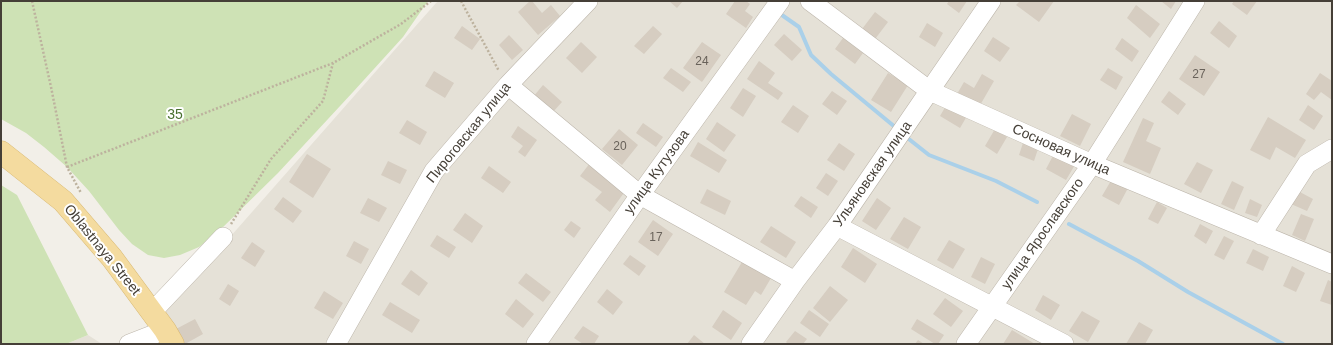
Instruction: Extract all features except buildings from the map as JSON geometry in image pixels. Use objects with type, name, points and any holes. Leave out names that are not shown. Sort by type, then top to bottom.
[{"type":"main road","name":"Oblastnaya Street","points":[[1,152],[63,202],[112,258],[169,337]]},
{"type":"street","name":"Пироговская улица","points":[[336,344],[434,171],[508,85],[588,1]]},
{"type":"street","name":"улица Кутузова","points":[[536,344],[640,195],[780,1]]},
{"type":"street","name":"Сосновая улица","points":[[810,1],[930,91],[1092,164],[1332,264]]},
{"type":"street","name":"Ульяновская улица","points":[[751,344],[795,281],[837,226],[991,1]]},
{"type":"street","name":"улица Ярославского","points":[[966,344],[1092,164],[1195,1]]},
{"type":"street","points":[[508,85],[640,195],[795,281]]},
{"type":"street","points":[[1262,235],[1307,164],[1332,148]]},
{"type":"street","points":[[837,226],[1064,344]]},
{"type":"street","points":[[152,312],[223,236]]},
{"type":"street","points":[[129,344],[169,337]]},
{"type":"path","points":[[32,1],[67,167],[333,63],[401,24],[431,1]]},
{"type":"path","points":[[461,1],[502,77],[508,85]]},
{"type":"path","points":[[223,236],[272,159],[323,101],[333,63]]},
{"type":"shaded area","points":[[439,1],[1332,1],[1332,344],[184,344],[164,312]]},
{"type":"shaded area","points":[[88,335],[102,344],[66,344]]},
{"type":"green space","name":"35","points":[[1,1],[428,1],[403,37],[353,92],[278,173],[217,233],[199,247],[180,255],[164,258],[148,255],[132,244],[119,230],[89,191],[67,167],[26,133],[1,119]]},
{"type":"green space","points":[[1,185],[17,195],[88,335],[66,344],[1,344]]},
{"type":"waterway","points":[[779,13],[799,27],[811,55],[831,74],[895,127]]},
{"type":"waterway","points":[[905,136],[929,155],[996,181],[1037,202]]},
{"type":"waterway","points":[[1069,224],[1138,261],[1188,292],[1283,344]]}]
